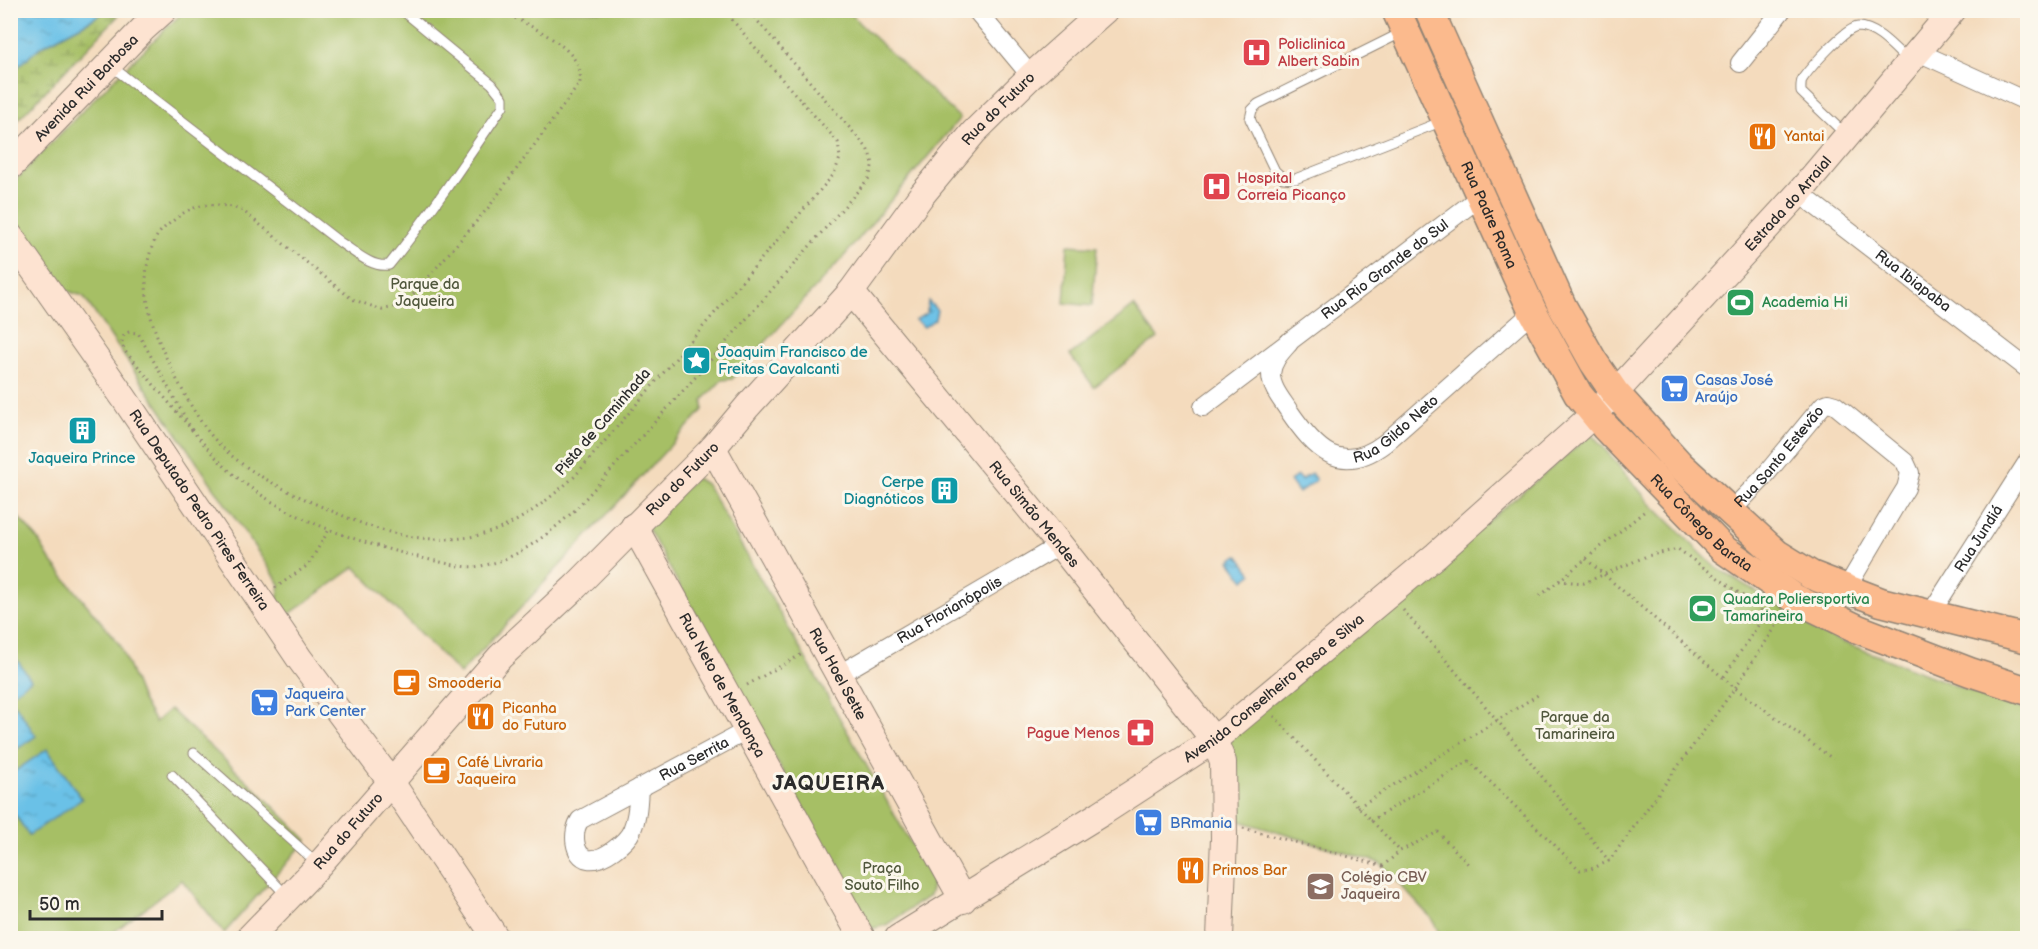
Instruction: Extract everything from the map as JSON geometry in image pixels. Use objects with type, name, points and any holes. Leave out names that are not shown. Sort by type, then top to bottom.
[{"type":"main road","name":"Rua Padre Roma","points":[[1429,10],[1562,306],[1593,361],[1615,393]]},
{"type":"main road","name":"Rua Padre Roma","points":[[1401,21],[1533,312],[1578,394],[1594,414]]},
{"type":"main road","name":"Rua Cônego Barata","points":[[1615,393],[1680,465],[1730,512],[1777,554],[1811,575],[1881,602],[2028,639]]},
{"type":"main road","name":"Rua Cônego Barata","points":[[1594,414],[1723,549],[1794,598],[1858,629],[1974,674],[2028,691]]},
{"type":"street","name":"Avenida Rui Barbosa","points":[[10,167],[164,10]]},
{"type":"street","points":[[976,10],[1031,76]]},
{"type":"street","name":"Rua do Futuro","points":[[249,939],[319,865],[500,657],[576,586],[713,448],[850,292],[921,196],[974,132],[1031,76],[1105,10]]},
{"type":"street","points":[[1740,63],[1782,10]]},
{"type":"street","name":"Estrada do Arraial","points":[[1615,393],[1799,193],[1953,10]]},
{"type":"street","points":[[1914,58],[2028,102]]},
{"type":"street","name":"Rua Ibiapaba","points":[[1799,193],[2028,369]]},
{"type":"street","name":"Rua Rio Grande do Sul","points":[[1203,407],[1480,197]]},
{"type":"street","name":"Rua Deputado Pedro Pires Ferreira","points":[[10,236],[124,398],[299,658],[391,782],[496,939]]},
{"type":"street","name":"Rua Simão Mendes","points":[[850,292],[1060,545],[1214,740]]},
{"type":"street","name":"Rua Gildo Neto","points":[[1271,374],[1278,395],[1317,447],[1338,458],[1363,457],[1384,443],[1533,312]]},
{"type":"street","name":"Rua Rio Grande do Sul","points":[[1271,374],[1274,362],[1289,343]]},
{"type":"street","name":"Avenida Conselheiro Rosa e Silva","points":[[898,939],[1173,768],[1214,740],[1436,555],[1615,393]]},
{"type":"street","name":"Rua Santo Estevão","points":[[1730,512],[1762,479],[1822,405],[1828,403],[1834,405],[1905,462],[1910,473],[1906,488],[1846,589]]},
{"type":"street","name":"Rua Hoel Sette","points":[[713,448],[963,900]]},
{"type":"street","name":"Rua Jundiá","points":[[1929,615],[2028,461]]},
{"type":"street","name":"Rua Neto de Mendonça","points":[[634,526],[862,939]]},
{"type":"street","name":"Rua Florianópolis","points":[[838,675],[1060,545]]},
{"type":"street","name":"Rua Serrita","points":[[639,788],[748,730]]},
{"type":"street","points":[[1214,740],[1223,762],[1224,823],[1220,939]]},
{"type":"lane","points":[[110,65],[342,243],[375,264],[389,265],[406,245],[475,147],[502,106],[503,98],[492,84],[402,10]]},
{"type":"lane","points":[[1401,21],[1258,104],[1252,110],[1250,119],[1275,171],[1283,178],[1295,179],[1445,120]]},
{"type":"lane","points":[[1846,136],[1801,92],[1803,79],[1809,72],[1843,34],[1852,28],[1859,27],[1869,30],[1914,58]]},
{"type":"lane","points":[[194,753],[319,865]]},
{"type":"lane","points":[[172,775],[288,897]]},
{"type":"path","name":"Pista de Caminhada","points":[[499,10],[542,31],[572,56],[580,70],[580,83],[488,207],[411,297],[397,306],[382,310],[352,299],[243,211],[230,205],[219,204],[204,205],[182,213],[161,231],[154,240],[146,277],[148,303],[158,341],[201,424],[223,449],[247,467],[335,513],[389,533],[429,540],[460,538],[500,528],[541,504],[574,477],[834,174],[840,158],[838,142],[724,10]]},
{"type":"path","points":[[192,430],[138,333],[129,332],[124,335],[122,341],[124,350],[213,455],[238,478],[269,500],[295,514],[401,553],[457,565],[478,566],[493,563],[532,545],[552,531],[574,511],[701,371],[869,178],[873,162],[867,148],[748,10]]},
{"type":"path","points":[[1540,596],[1645,511]]},
{"type":"path","points":[[259,599],[308,565],[330,528]]},
{"type":"path","points":[[1559,581],[1584,583],[1647,556],[1678,549],[1761,609],[1763,618],[1723,678]]},
{"type":"path","points":[[1586,559],[1735,688],[1833,759]]},
{"type":"path","points":[[1389,594],[1497,720],[1609,861]]},
{"type":"path","points":[[1371,821],[1469,761],[1580,870],[1591,869],[1609,861],[1735,688],[1794,598]]},
{"type":"path","points":[[729,695],[821,643]]},
{"type":"path","points":[[1358,807],[1541,693]]},
{"type":"path","points":[[1259,701],[1400,851]]},
{"type":"path","points":[[1224,823],[1383,866],[1400,851],[1438,832],[1470,866]]},
{"type":"green space","points":[[105,11],[117,11],[118,16],[11,127],[10,73],[40,47]]},
{"type":"green space","name":"Parque da Jaqueira","points":[[184,11],[849,11],[960,118],[846,254],[732,379],[722,380],[703,400],[703,410],[460,674],[355,567],[284,618],[276,607],[280,584],[83,296],[58,288],[11,216],[10,186]]},
{"type":"green space","points":[[1068,245],[1097,247],[1092,306],[1064,303]]},
{"type":"green space","points":[[1134,306],[1158,338],[1094,387],[1070,355]]},
{"type":"green space","name":"Parque da Tamarineira","points":[[1592,434],[1650,503],[1715,567],[1835,639],[1959,687],[2027,710],[2027,938],[1442,938],[1431,918],[1380,863],[1230,818],[1227,739]]},
{"type":"green space","name":"Praça Souto Filho","points":[[696,478],[707,485],[930,877],[932,885],[929,896],[886,925],[869,928],[646,525]]},
{"type":"green space","points":[[10,508],[37,538],[50,560],[120,645],[142,700],[155,722],[170,709],[307,840],[224,933],[182,880],[106,938],[11,938]]},
{"type":"water","points":[[11,10],[105,11],[40,47],[11,73]]},
{"type":"water","points":[[928,301],[937,310],[935,319],[924,327],[915,320],[927,313]]},
{"type":"water","points":[[1311,473],[1316,480],[1299,493],[1290,481],[1297,476],[1301,480]]},
{"type":"water","points":[[1238,555],[1252,574],[1244,580],[1230,561]]},
{"type":"water","points":[[11,651],[31,680],[10,694]]},
{"type":"water","points":[[15,704],[36,736],[11,753],[11,708]]},
{"type":"water","points":[[47,749],[82,799],[29,835],[11,809],[11,774]]},
{"type":"place","name":"Policlinica Albert Sabin","points":[[1257,53]]},
{"type":"place","name":"Yantai","points":[[1763,136]]},
{"type":"place","name":"Hospital Correia Picanço","points":[[1216,187]]},
{"type":"place","name":"Academia Hi","points":[[1741,302]]},
{"type":"place","name":"Joaquim Francisco de Freitas Cavalcanti","points":[[697,361]]},
{"type":"place","name":"Casas José Araújo","points":[[1674,389]]},
{"type":"place","name":"Jaqueira Prince","points":[[82,431]]},
{"type":"place","name":"Cerpe Diagnóticos","points":[[945,491]]},
{"type":"place","name":"Quadra Poliersportiva Tamarineira","points":[[1702,608]]},
{"type":"place","name":"Smooderia","points":[[407,683]]},
{"type":"place","name":"Jaqueira Park Center","points":[[264,703]]},
{"type":"place","name":"Picanha do Futuro","points":[[481,717]]},
{"type":"place","name":"Pague Menos","points":[[1141,733]]},
{"type":"place","name":"Café Livraria Jaqueira","points":[[436,771]]},
{"type":"place","name":"BRmania","points":[[1149,823]]},
{"type":"place","name":"Primos Bar","points":[[1191,870]]},
{"type":"place","name":"Colégio CBV Jaqueira","points":[[1320,886]]},
{"type":"district","name":"JAQUEIRA","points":[[829,783]]}]
